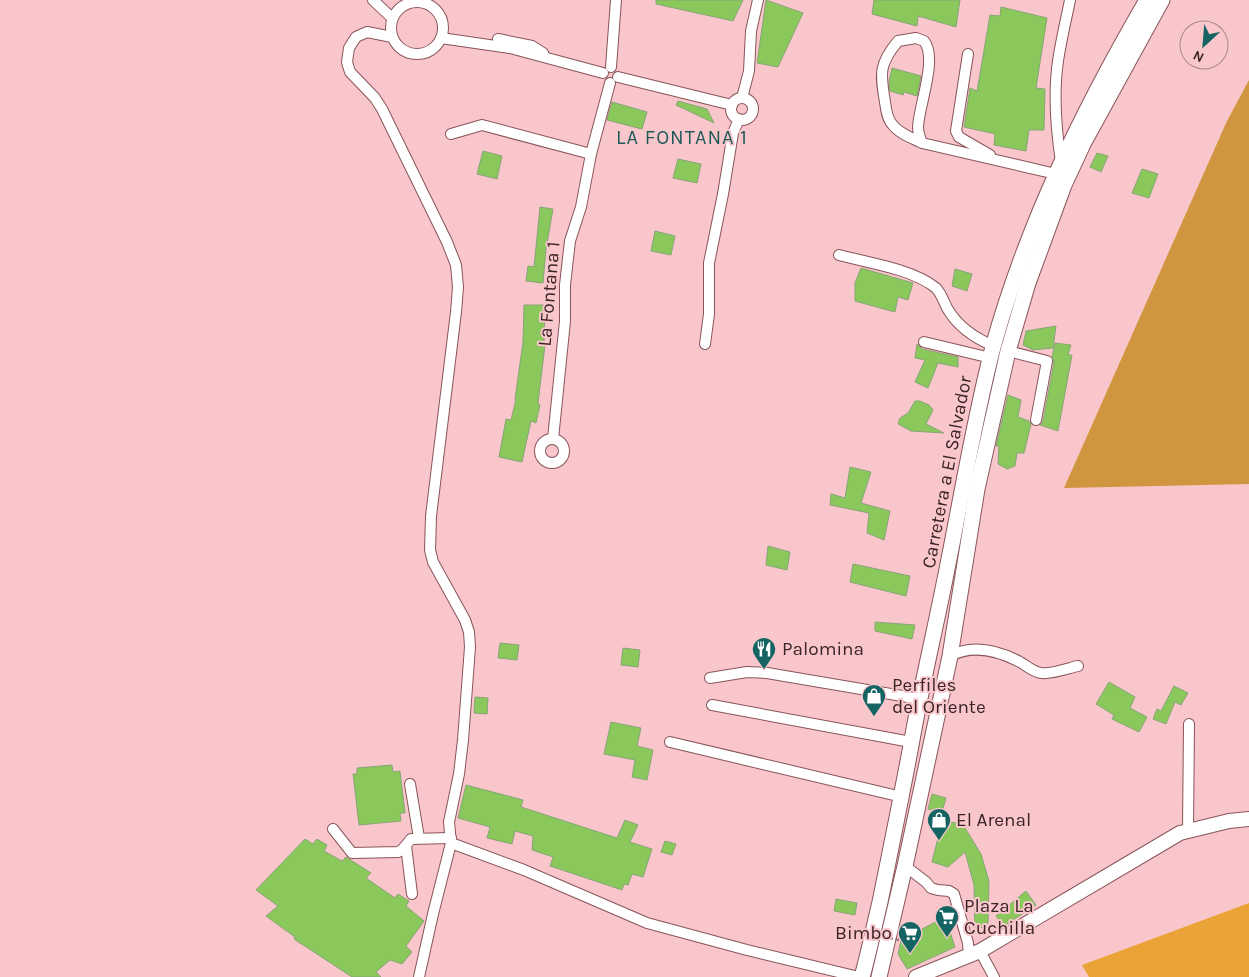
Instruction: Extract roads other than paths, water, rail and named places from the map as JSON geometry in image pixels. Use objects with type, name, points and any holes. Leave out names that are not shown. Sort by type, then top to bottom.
[{"type":"highway","name":"Carretera a El Salvador","points":[[882,975],[950,656],[998,352],[1014,279],[1035,222],[1058,169],[1089,105],[1147,0]]},
{"type":"highway","name":"Carretera a El Salvador","points":[[860,977],[872,937],[902,797],[911,742],[940,606],[974,427],[998,352],[1028,283],[1064,186],[1102,109],[1162,0]]},
{"type":"highway","points":[[926,670],[936,670],[938,674],[929,732],[930,752]]},
{"type":"main road","points":[[919,976],[974,953],[1180,833],[1221,823],[1249,819]]},
{"type":"street","points":[[374,0],[392,18]]},
{"type":"street","points":[[607,70],[616,0]]},
{"type":"street","points":[[742,98],[749,71],[751,31],[758,0]]},
{"type":"street","points":[[922,143],[918,128],[929,62],[928,49],[924,41],[916,38],[898,41],[889,52],[882,68],[880,79],[887,112],[892,124],[922,143],[1000,161],[1058,169],[1056,93],[1058,63],[1070,0]]},
{"type":"street","points":[[419,1],[427,4],[436,4],[441,17],[442,35],[437,45],[431,50],[424,53],[408,53],[401,49],[392,36],[392,18],[400,3],[419,1]]},
{"type":"street","points":[[392,36],[367,32],[356,37],[349,48],[347,62],[350,72],[375,98],[382,109],[447,242],[456,265],[458,287],[431,516],[430,550],[433,562],[465,620],[469,632],[469,676],[464,740],[450,822],[451,841],[418,977]]},
{"type":"street","points":[[442,35],[510,48],[555,60],[617,71],[614,80],[732,105]]},
{"type":"street","points":[[968,54],[956,131],[959,137],[1000,161]]},
{"type":"street","name":"La Fontana 1","points":[[553,439],[565,320],[567,262],[570,241],[586,185],[591,154],[614,80]]},
{"type":"street","points":[[742,98],[751,104],[752,110],[746,118],[739,119],[733,115],[732,105],[736,100],[742,98]]},
{"type":"street","points":[[705,344],[709,314],[709,263],[733,133],[739,119]]},
{"type":"street","points":[[451,134],[482,125],[591,154]]},
{"type":"street","points":[[839,255],[916,275],[938,290],[948,310],[963,329],[998,352]]},
{"type":"street","points":[[924,342],[1047,361],[1036,420]]},
{"type":"street","points":[[950,656],[961,651],[984,650],[1014,659],[1042,674],[1078,666]]},
{"type":"street","points":[[710,678],[747,672],[767,673],[920,699]]},
{"type":"street","points":[[712,705],[911,742]]},
{"type":"street","points":[[1188,724],[1188,831]]},
{"type":"street","points":[[670,742],[902,797]]},
{"type":"street","points":[[410,784],[419,838]]},
{"type":"street","points":[[333,829],[352,853],[398,852],[411,839],[419,838],[451,841],[647,923],[747,950],[860,977]]},
{"type":"street","points":[[406,846],[412,894]]},
{"type":"street","points":[[905,866],[931,888],[949,891],[954,894],[968,943],[994,977]]},
{"type":"place","name":"Palomina","points":[[764,670]]},
{"type":"place","name":"Perfiles del Oriente","points":[[874,717]]},
{"type":"place","name":"El Arenal","points":[[939,841]]},
{"type":"place","name":"Plaza La Cuchilla","points":[[947,938]]},
{"type":"place","name":"Bimbo","points":[[910,954]]},
{"type":"district","name":"LA FONTANA 1","points":[[682,137]]}]
